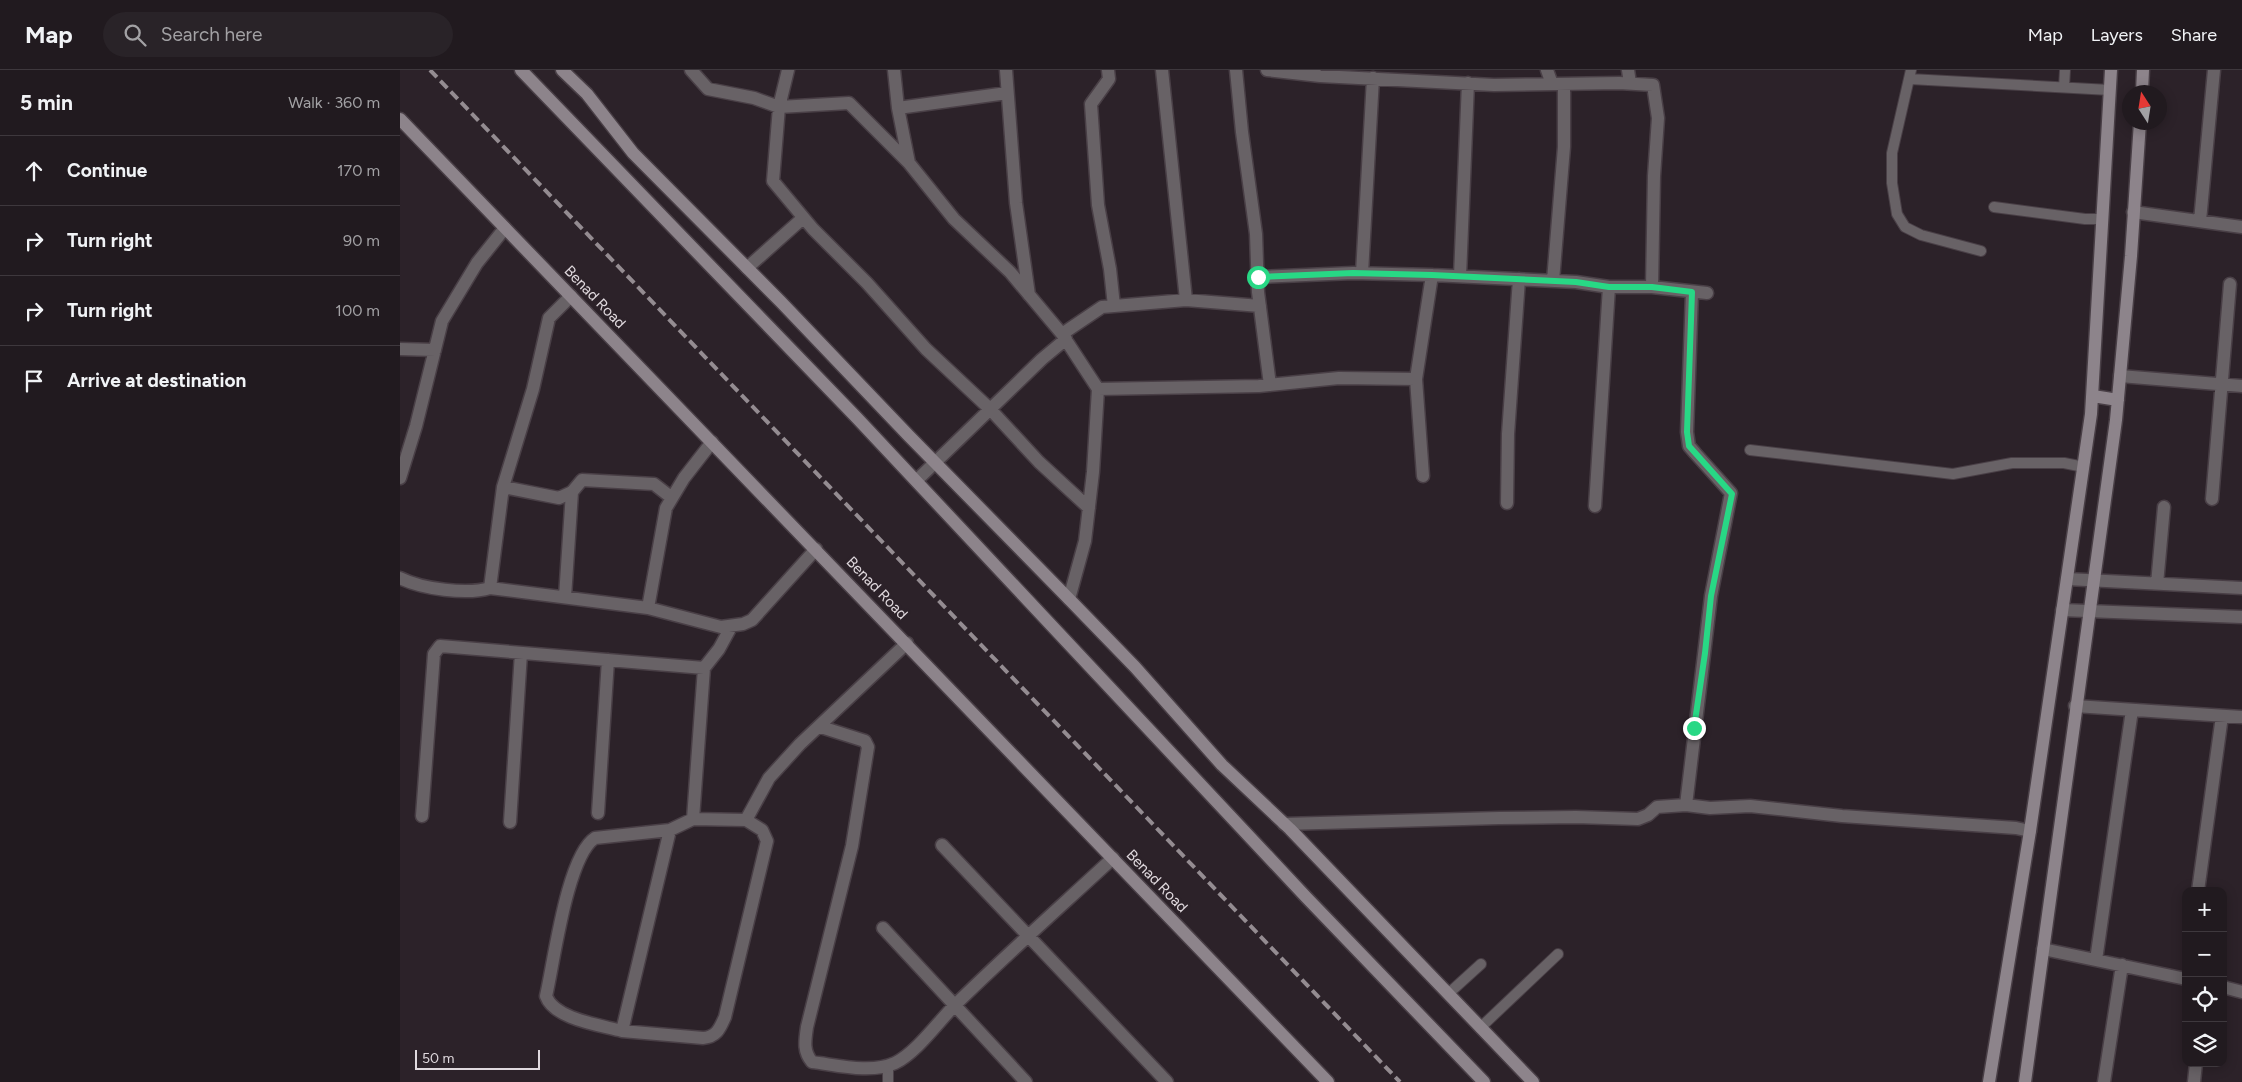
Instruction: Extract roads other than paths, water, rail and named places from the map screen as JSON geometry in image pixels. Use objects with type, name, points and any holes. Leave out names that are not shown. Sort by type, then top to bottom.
[{"type":"street","points":[[521,70],[917,480],[1300,890],[1484,1082]]},
{"type":"street","points":[[562,70],[587,94],[633,153],[1069,599],[1135,668],[1222,765],[1284,824],[1533,1082]]},
{"type":"street","points":[[691,70],[708,89],[754,98],[778,107],[849,103],[909,163],[954,219],[1010,272],[1064,337],[1098,389],[1086,541],[1069,599]]},
{"type":"street","points":[[788,70],[778,107],[773,181],[803,218],[867,283],[926,349],[990,409],[1039,462],[1089,508]]},
{"type":"street","points":[[894,70],[898,108],[909,163]]},
{"type":"street","points":[[1006,70],[1016,203],[1029,295]]},
{"type":"street","points":[[1108,70],[1109,79],[1091,104],[1098,205],[1110,269],[1114,306]]},
{"type":"street","points":[[1162,70],[1186,300]]},
{"type":"street","points":[[1236,70],[1242,132],[1256,234],[1260,306],[1270,385]]},
{"type":"street","points":[[1268,70],[1367,76],[1445,76],[1468,83],[1653,85],[1658,118],[1654,176],[1652,287]]},
{"type":"street","points":[[1547,70],[1558,84],[1564,147],[1553,280]]},
{"type":"street","points":[[1628,70],[1630,84]]},
{"type":"street","points":[[1989,1082],[2030,831],[2093,396],[2111,70]]},
{"type":"street","points":[[2142,85],[2143,70]]},
{"type":"street","points":[[2200,221],[2214,70]]},
{"type":"street","points":[[1362,273],[1367,76]]},
{"type":"street","points":[[1460,276],[1468,83]]},
{"type":"street","points":[[898,108],[1007,93]]},
{"type":"street","name":"Benad Road","points":[[400,119],[1328,1082]]},
{"type":"street","points":[[2025,1082],[2118,400],[2132,256],[2133,212],[2139,130]]},
{"type":"street","points":[[2133,212],[2242,227]]},
{"type":"street","points":[[747,268],[803,218]]},
{"type":"street","points":[[400,478],[416,426],[442,321],[477,263],[505,228]]},
{"type":"street","points":[[1258,277],[1362,273],[1432,275],[1553,280],[1609,287],[1652,287],[1707,293]]},
{"type":"street","points":[[1423,476],[1416,379],[1432,275]]},
{"type":"street","points":[[1507,503],[1508,434],[1519,279]]},
{"type":"street","points":[[2212,499],[2230,284]]},
{"type":"street","points":[[1595,506],[1609,287]]},
{"type":"street","points":[[1686,805],[1711,596],[1732,494],[1689,446],[1687,432],[1692,292]]},
{"type":"street","points":[[490,588],[503,487],[533,390],[549,318],[571,296]]},
{"type":"street","points":[[917,480],[936,464],[1064,337],[1102,307],[1186,300],[1260,306]]},
{"type":"street","points":[[400,349],[435,350]]},
{"type":"street","points":[[2120,376],[2242,386]]},
{"type":"street","points":[[1098,389],[1270,385],[1339,378],[1416,379]]},
{"type":"street","points":[[2093,396],[2118,400]]},
{"type":"street","points":[[648,608],[666,508],[684,478],[712,442]]},
{"type":"street","points":[[503,487],[560,498],[572,492],[582,480],[654,484],[672,498]]},
{"type":"street","points":[[565,597],[572,492]]},
{"type":"street","points":[[2157,584],[2164,507]]},
{"type":"street","points":[[400,578],[411,583],[463,591],[477,592],[490,588],[648,608],[721,627],[752,620],[816,549]]},
{"type":"street","points":[[2067,579],[2092,582],[2242,588]]},
{"type":"street","points":[[2062,610],[2242,617]]},
{"type":"street","points":[[693,819],[704,668],[719,649],[731,626]]},
{"type":"street","points":[[746,820],[769,778],[800,744],[821,727],[907,643]]},
{"type":"street","points":[[422,816],[434,654],[440,646],[704,668]]},
{"type":"street","points":[[510,822],[522,653]]},
{"type":"street","points":[[598,812],[608,660]]},
{"type":"street","points":[[2075,706],[2242,717]]},
{"type":"street","points":[[2096,960],[2132,710]]},
{"type":"street","points":[[2199,887],[2222,716]]},
{"type":"street","points":[[821,727],[865,741],[868,747],[852,846],[804,1045],[807,1055],[812,1062],[863,1067],[888,1065],[906,1056],[955,1005],[1113,858]]},
{"type":"street","points":[[1284,824],[1499,818],[1576,817],[1638,819],[1648,815],[1657,807],[1686,805],[1710,808],[1750,806],[1842,816],[2016,828],[2030,831]]},
{"type":"street","points":[[693,819],[746,820],[762,830],[767,841],[726,1017],[718,1032],[712,1037],[703,1038],[622,1031],[562,1014],[549,1004],[546,996],[565,897],[586,844],[595,838],[670,830],[693,819]]},
{"type":"street","points":[[622,1031],[670,830]]},
{"type":"street","points":[[942,845],[1166,1082]]},
{"type":"street","points":[[883,928],[1026,1082]]},
{"type":"street","points":[[2043,948],[2182,978]]},
{"type":"street","points":[[2104,1082],[2122,965]]},
{"type":"street","points":[[2227,988],[2242,992]]},
{"type":"street","points":[[2194,1082],[2196,1067]]},
{"type":"lane","points":[[2064,87],[2065,70]]},
{"type":"lane","points":[[1980,251],[1921,235],[1905,226],[1897,214],[1892,183],[1892,153],[1910,74],[2110,90]]},
{"type":"lane","points":[[1994,207],[2086,219],[2103,219]]},
{"type":"lane","points":[[1750,450],[1953,474],[2012,463],[2064,463],[2084,467]]},
{"type":"lane","points":[[1480,1028],[1558,954]]},
{"type":"lane","points":[[1448,994],[1481,964]]},
{"type":"lane","points":[[888,1065],[888,1082]]},
{"type":"railway","points":[[430,70],[1400,1082]]}]
